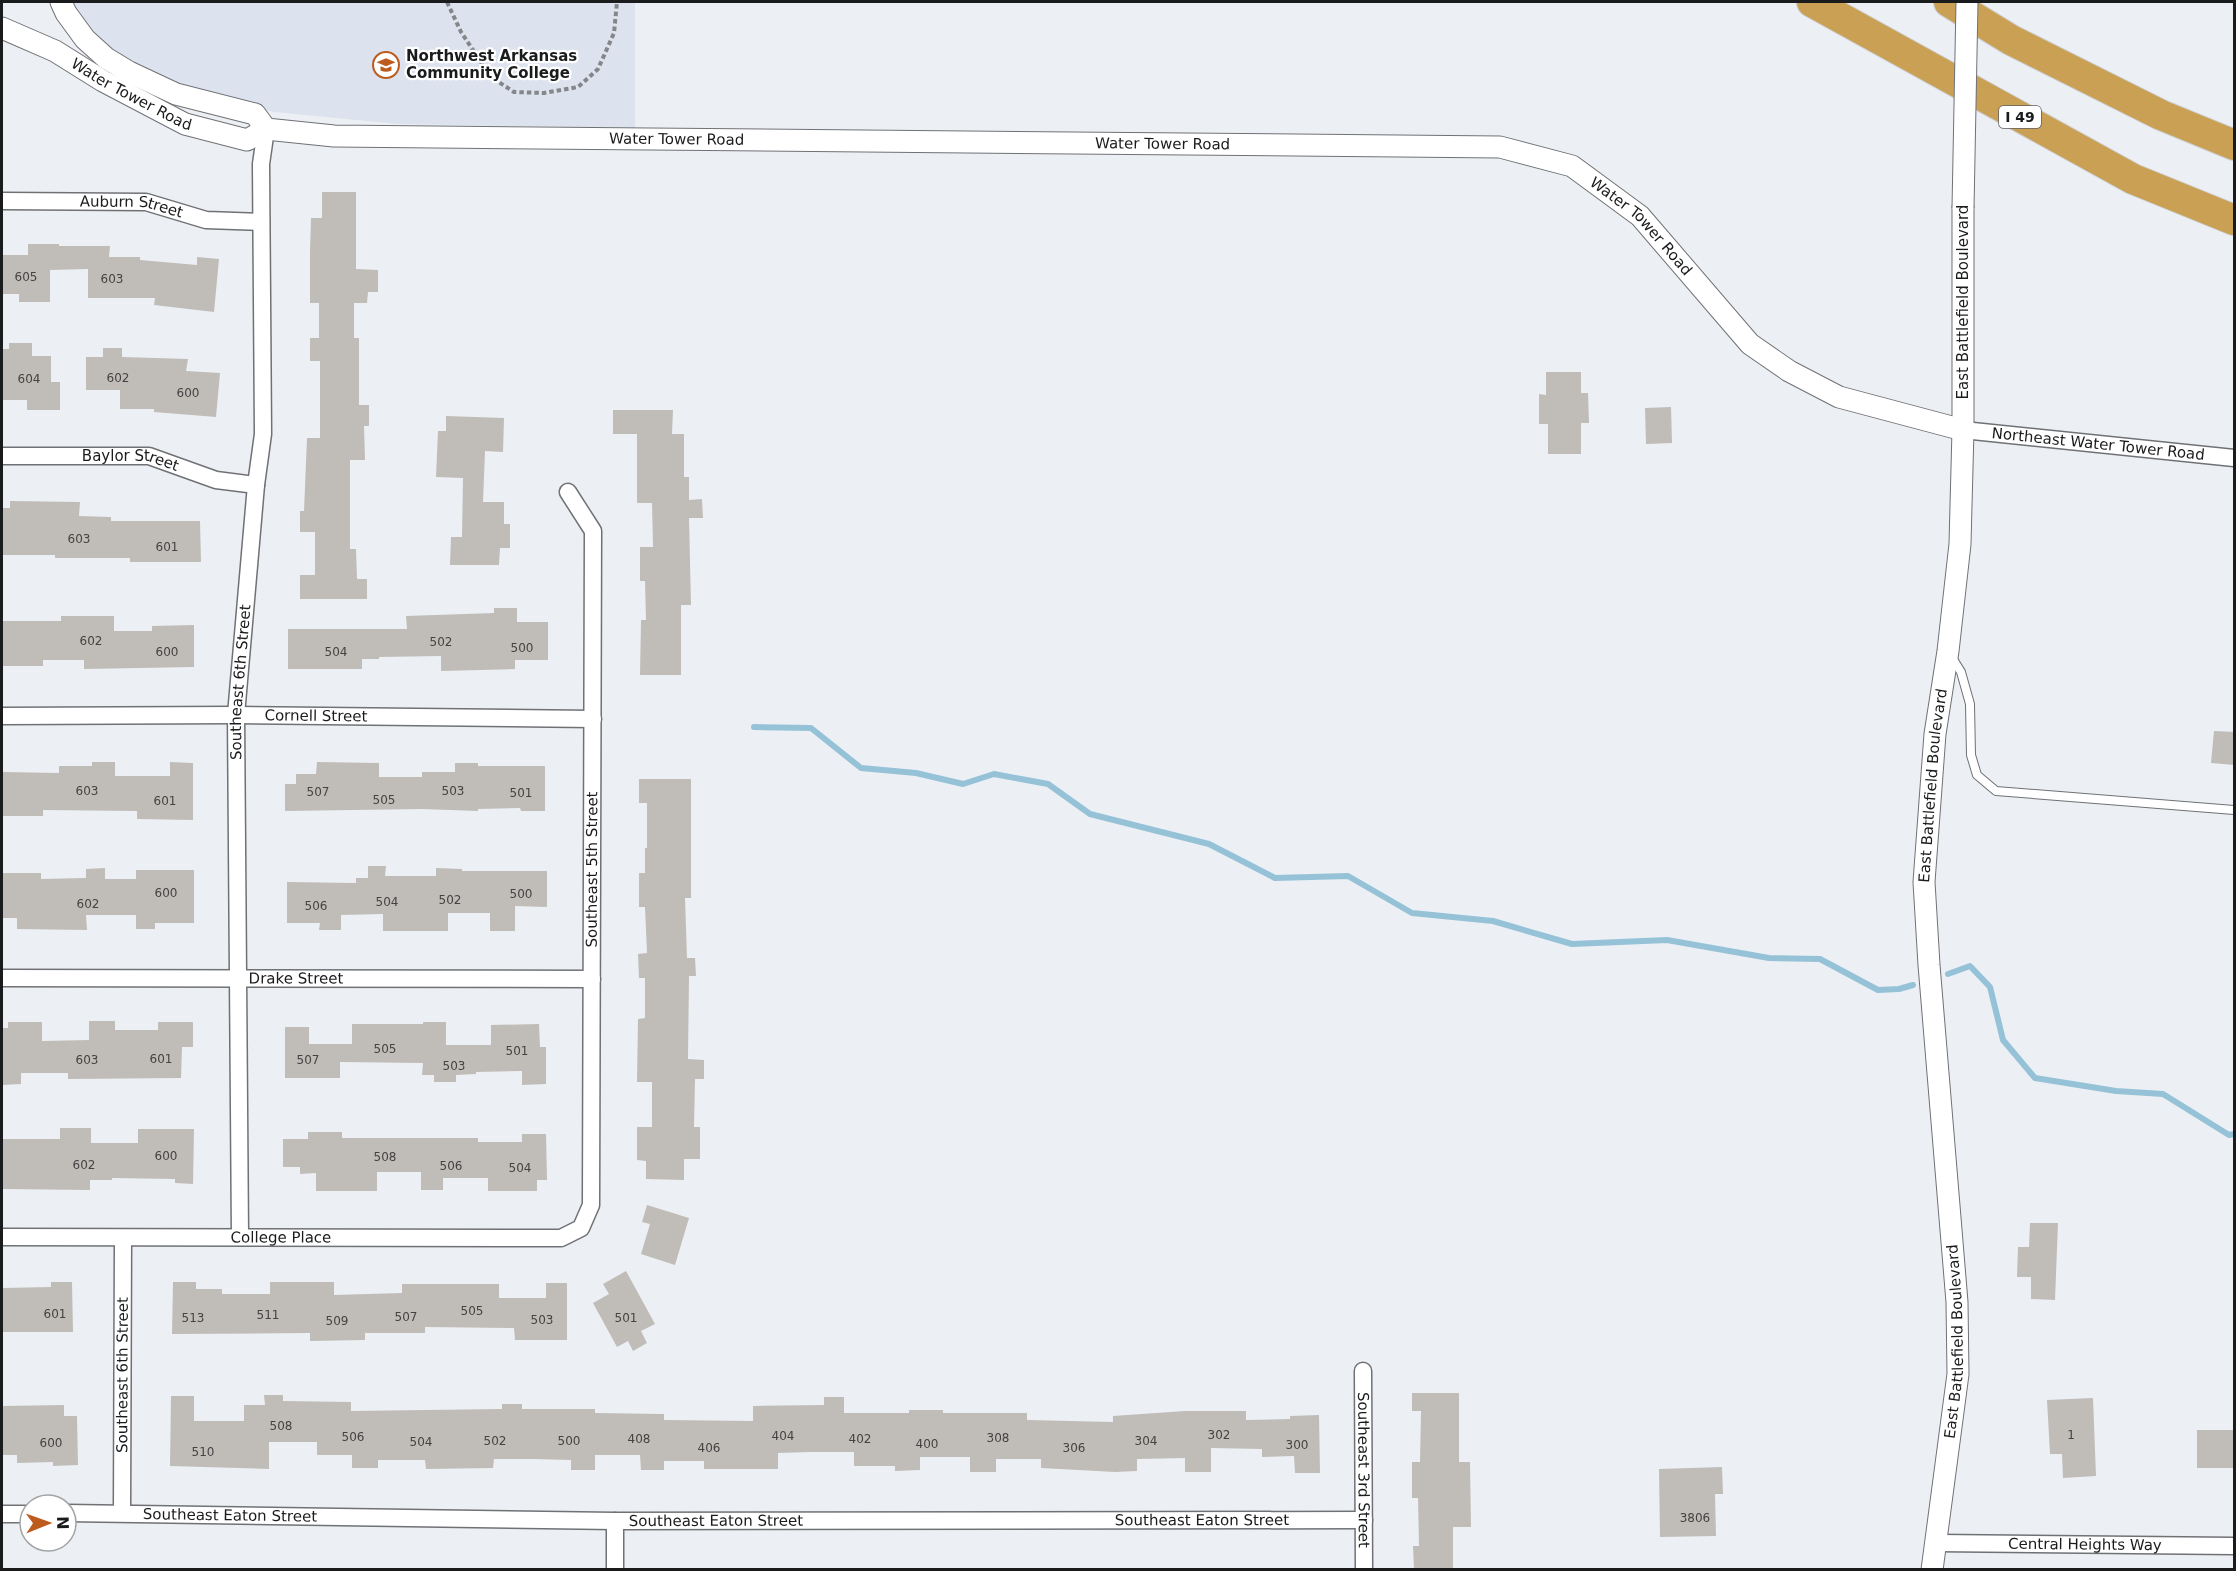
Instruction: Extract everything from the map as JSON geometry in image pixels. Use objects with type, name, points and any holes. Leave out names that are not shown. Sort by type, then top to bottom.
[{"type":"highway","name":"I 49","points":[[1812,2],[2133,179],[2235,220]]},
{"type":"highway","points":[[1949,2],[2021,45],[2161,115],[2235,145]]},
{"type":"street","name":"Water Tower Road","points":[[61,2],[85,39],[106,58],[129,72],[176,94],[255,114],[266,129]]},
{"type":"street","name":"East Battlefield Boulevard","points":[[1932,1569],[1958,1374],[1957,1302],[1924,882],[1935,734],[1948,651],[1960,544],[1967,2]]},
{"type":"street","name":"Water Tower Road","points":[[2,27],[55,51],[103,81],[185,124],[247,140],[266,129],[334,136],[1500,147],[1572,166],[1640,216],[1750,344],[1789,371],[1839,397],[1963,430]]},
{"type":"street","name":"Southeast 6th Street","points":[[240,1237],[240,978],[236,715],[256,485],[263,434],[261,164],[266,129]]},
{"type":"street","name":"Auburn Street","points":[[2,201],[146,202],[206,220],[261,222]]},
{"type":"street","name":"Northeast Water Tower Road","points":[[1963,430],[2235,458]]},
{"type":"street","name":"Baylor Street","points":[[2,456],[149,456],[216,480],[256,485]]},
{"type":"street","name":"Southeast 5th Street","points":[[561,1238],[581,1228],[591,1205],[593,531],[568,492]]},
{"type":"street","name":"Cornell Street","points":[[2,716],[236,715],[593,719]]},
{"type":"street","name":"Drake Street","points":[[2,978],[592,979]]},
{"type":"street","name":"College Place","points":[[2,1237],[561,1238]]},
{"type":"street","name":"Southeast 6th Street","points":[[122,1513],[123,1238]]},
{"type":"street","name":"Southeast 3rd Street","points":[[1363,1371],[1364,1569]]},
{"type":"street","points":[[2,1514],[18,1514]]},
{"type":"street","name":"Southeast Eaton Street","points":[[78,1514],[615,1521],[1364,1520]]},
{"type":"street","points":[[615,1521],[615,1569]]},
{"type":"street","name":"Central Heights Way","points":[[1937,1543],[2235,1546]]},
{"type":"lane","points":[[1948,651],[1961,672],[1970,704],[1971,755],[1977,775],[1996,791],[2235,810]]},
{"type":"path","points":[[447,2],[461,32],[491,77],[514,92],[544,93],[578,87],[598,69],[614,33],[617,2]]},
{"type":"shaded area","name":"Northwest Arkansas Community College","points":[[72,2],[635,2],[635,128],[397,124],[274,112],[220,100],[167,80],[107,49],[78,16]]},
{"type":"building","points":[[322,192],[356,192],[356,269],[378,270],[378,292],[368,292],[367,303],[354,303],[354,338],[359,338],[359,405],[369,405],[369,426],[364,426],[365,460],[350,460],[350,549],[356,549],[357,579],[367,579],[367,599],[300,599],[300,575],[315,575],[315,532],[300,532],[300,511],[304,511],[307,438],[320,438],[320,361],[310,361],[310,338],[319,338],[319,303],[310,303],[310,252],[311,218],[322,218]]},
{"type":"building","points":[[28,244],[110,246],[109,257],[140,257],[140,260],[197,265],[197,257],[219,259],[214,312],[154,305],[155,298],[88,298],[88,269],[50,270],[50,302],[19,302],[19,294],[2,294],[2,255],[28,255]]},
{"type":"building","points":[[9,343],[32,343],[32,356],[51,356],[51,382],[60,382],[60,410],[27,410],[27,400],[2,400],[2,349],[9,349]]},
{"type":"building","points":[[103,348],[122,348],[122,357],[188,359],[186,371],[220,373],[216,417],[154,412],[154,409],[120,409],[120,390],[86,390],[86,357],[103,357]]},
{"type":"building","points":[[1546,372],[1581,372],[1581,393],[1588,393],[1589,423],[1581,423],[1581,454],[1548,454],[1548,424],[1539,424],[1539,394],[1546,395]]},
{"type":"building","points":[[1671,407],[1672,443],[1646,444],[1645,408]]},
{"type":"building","points":[[613,410],[673,410],[672,434],[684,434],[684,477],[689,477],[689,500],[702,499],[703,518],[689,518],[691,605],[681,605],[681,675],[640,675],[641,620],[646,620],[645,581],[640,581],[640,547],[653,547],[652,503],[637,503],[637,434],[613,434]]},
{"type":"building","points":[[446,416],[504,418],[503,452],[485,451],[483,502],[504,502],[504,524],[510,524],[510,548],[500,548],[499,565],[450,565],[451,537],[462,537],[463,478],[436,477],[438,431],[446,431]]},
{"type":"building","points":[[10,501],[80,502],[79,516],[111,517],[111,521],[200,521],[201,562],[130,562],[130,558],[2,555],[2,508],[10,508]]},
{"type":"building","points":[[494,608],[517,608],[517,622],[548,622],[548,660],[515,660],[515,669],[441,671],[441,656],[379,657],[379,659],[362,659],[362,669],[288,669],[288,629],[407,629],[406,616],[494,613]]},
{"type":"building","points":[[61,616],[114,616],[114,631],[152,631],[152,626],[194,625],[194,667],[84,669],[84,660],[43,660],[43,666],[2,666],[2,621],[61,621]]},
{"type":"building","points":[[2214,731],[2235,732],[2235,765],[2211,763]]},
{"type":"building","points":[[92,762],[115,762],[115,776],[170,776],[170,762],[193,763],[193,820],[137,819],[137,811],[43,810],[43,816],[2,816],[2,772],[59,773],[59,766],[92,766]]},
{"type":"building","points":[[317,762],[379,763],[379,777],[422,777],[422,772],[455,772],[455,763],[478,763],[478,766],[545,766],[545,811],[521,811],[520,808],[478,809],[478,811],[422,809],[285,811],[285,784],[296,784],[296,774],[316,774]]},
{"type":"building","points":[[639,779],[691,779],[691,898],[685,898],[687,958],[695,958],[696,976],[689,976],[688,1059],[704,1060],[704,1079],[695,1079],[694,1127],[700,1127],[700,1159],[684,1159],[684,1180],[646,1179],[646,1161],[637,1160],[637,1127],[652,1127],[652,1082],[637,1082],[638,1019],[645,1018],[645,978],[639,978],[638,954],[647,953],[645,907],[639,907],[639,873],[645,873],[647,803],[639,803]]},
{"type":"building","points":[[368,866],[386,866],[385,876],[436,876],[436,868],[462,869],[462,871],[547,871],[547,907],[515,906],[515,931],[490,931],[490,913],[448,913],[448,931],[383,931],[383,914],[341,915],[341,930],[319,930],[320,923],[287,923],[287,882],[356,883],[356,878],[368,878]]},
{"type":"building","points":[[105,868],[105,879],[136,879],[136,870],[194,870],[194,923],[155,923],[155,929],[136,929],[136,915],[86,915],[87,930],[17,929],[17,918],[2,918],[2,873],[41,873],[41,879],[86,878],[86,869]]},
{"type":"building","points":[[89,1021],[115,1021],[115,1030],[158,1030],[158,1022],[193,1022],[193,1047],[182,1047],[181,1078],[68,1079],[68,1073],[21,1073],[21,1084],[2,1085],[2,1028],[8,1028],[8,1022],[42,1022],[42,1041],[89,1040]]},
{"type":"building","points":[[423,1022],[446,1022],[446,1045],[491,1045],[491,1025],[539,1024],[540,1047],[546,1047],[546,1084],[522,1085],[522,1071],[476,1072],[476,1074],[456,1075],[456,1082],[434,1082],[434,1075],[422,1075],[423,1063],[340,1062],[340,1078],[285,1078],[285,1027],[309,1027],[309,1044],[352,1044],[352,1024],[423,1024]]},
{"type":"building","points":[[60,1128],[91,1128],[91,1143],[138,1143],[138,1129],[194,1129],[193,1184],[175,1183],[175,1179],[112,1178],[112,1180],[90,1180],[90,1190],[2,1189],[2,1139],[60,1139]]},
{"type":"building","points":[[308,1132],[342,1132],[342,1138],[478,1138],[478,1142],[522,1142],[522,1134],[546,1134],[547,1180],[537,1180],[537,1191],[488,1191],[488,1178],[443,1178],[443,1190],[421,1190],[421,1172],[377,1172],[377,1191],[316,1191],[316,1173],[300,1174],[300,1167],[283,1167],[283,1139],[308,1139]]},
{"type":"building","points":[[647,1205],[689,1218],[675,1265],[641,1254],[650,1224],[642,1222]]},
{"type":"building","points":[[2030,1223],[2058,1223],[2055,1300],[2031,1299],[2031,1277],[2017,1277],[2018,1247],[2029,1247]]},
{"type":"building","points":[[626,1271],[655,1324],[641,1331],[647,1343],[633,1351],[628,1341],[617,1347],[593,1303],[609,1294],[603,1284]]},
{"type":"building","points":[[51,1282],[72,1282],[73,1332],[2,1332],[2,1288],[51,1287]]},
{"type":"building","points":[[173,1282],[196,1282],[196,1289],[222,1289],[222,1294],[270,1294],[270,1282],[334,1282],[334,1295],[402,1293],[402,1284],[499,1284],[499,1298],[546,1298],[546,1283],[567,1283],[567,1340],[515,1340],[514,1328],[425,1327],[425,1333],[365,1333],[365,1340],[310,1341],[310,1333],[172,1334]]},
{"type":"building","points":[[1412,1393],[1459,1393],[1459,1462],[1470,1462],[1471,1527],[1453,1527],[1453,1569],[1414,1569],[1413,1546],[1419,1546],[1418,1498],[1412,1498],[1412,1462],[1420,1462],[1421,1411],[1412,1411]]},
{"type":"building","points":[[264,1395],[283,1395],[283,1401],[351,1402],[351,1411],[502,1409],[502,1404],[522,1404],[522,1409],[595,1409],[595,1413],[664,1414],[664,1420],[753,1421],[753,1406],[824,1405],[824,1397],[844,1397],[844,1413],[909,1413],[909,1410],[943,1410],[943,1413],[1027,1413],[1027,1420],[1113,1422],[1113,1416],[1185,1411],[1246,1411],[1246,1420],[1290,1419],[1290,1416],[1319,1415],[1320,1473],[1295,1473],[1294,1456],[1262,1457],[1262,1449],[1211,1448],[1211,1472],[1185,1472],[1185,1458],[1137,1459],[1137,1471],[1115,1472],[1041,1468],[1041,1459],[996,1459],[996,1472],[970,1472],[970,1457],[920,1457],[920,1470],[895,1471],[895,1466],[854,1466],[854,1452],[778,1453],[778,1469],[704,1469],[704,1461],[664,1461],[664,1470],[641,1470],[640,1455],[595,1455],[595,1470],[571,1470],[571,1460],[533,1459],[494,1459],[493,1468],[426,1469],[425,1460],[378,1460],[378,1468],[352,1468],[352,1455],[317,1455],[317,1442],[269,1442],[269,1469],[170,1466],[171,1396],[194,1396],[194,1421],[244,1421],[244,1405],[265,1405]]},
{"type":"building","points":[[2093,1398],[2096,1476],[2063,1478],[2062,1454],[2050,1454],[2047,1400]]},
{"type":"building","points":[[64,1405],[64,1416],[77,1416],[78,1465],[53,1466],[53,1462],[17,1463],[17,1455],[2,1455],[2,1406]]},
{"type":"building","points":[[2197,1430],[2235,1430],[2235,1468],[2197,1468]]},
{"type":"building","points":[[1722,1467],[1723,1494],[1715,1494],[1716,1536],[1660,1537],[1659,1469]]},
{"type":"waterway","points":[[754,727],[811,728],[861,768],[916,773],[963,784],[994,774],[1048,784],[1090,814],[1209,844],[1275,878],[1348,876],[1412,913],[1493,921],[1572,944],[1667,940],[1769,958],[1820,959],[1878,990],[1899,989],[1913,985]]},
{"type":"waterway","points":[[1948,974],[1970,966],[1990,987],[2003,1040],[2035,1078],[2116,1091],[2163,1094],[2229,1135],[2234,1134]]},
{"type":"place","name":"Northwest Arkansas Community College","points":[[386,65]]}]
